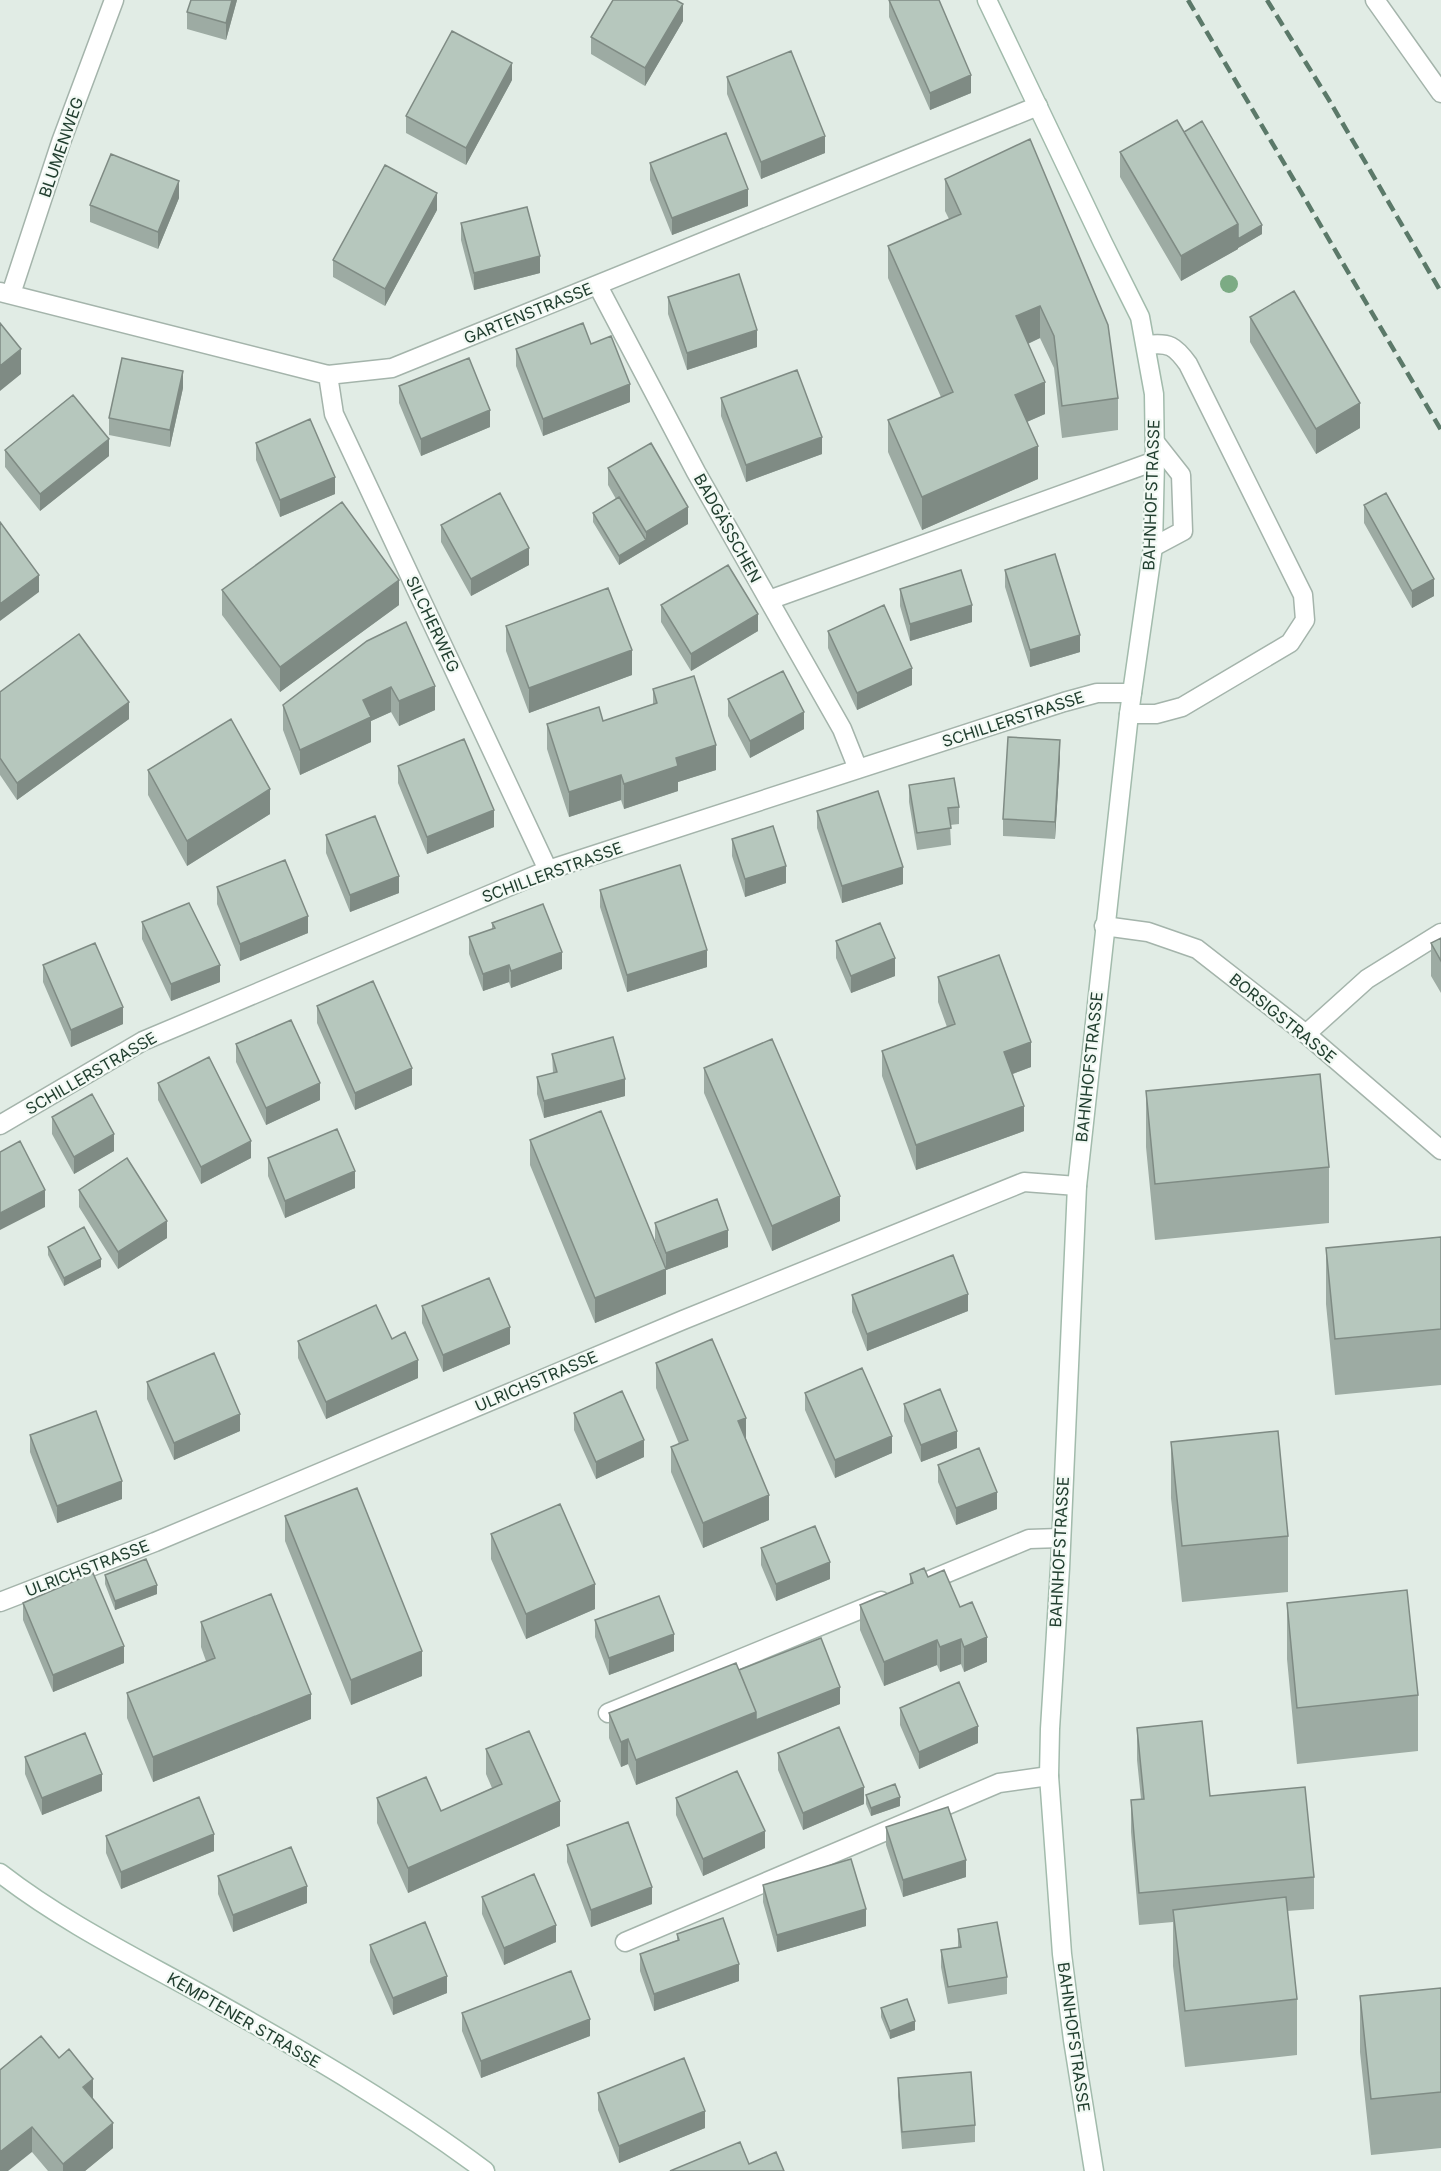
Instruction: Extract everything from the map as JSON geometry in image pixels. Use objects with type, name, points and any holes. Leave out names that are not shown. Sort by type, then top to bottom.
[{"type":"street","name":"BLUMENWEG","points":[[6,293],[114,0]]},
{"type":"street","name":"BAHNHOFSTRASSE","points":[[987,0],[1102,243],[1140,317],[1147,345],[1154,394],[1153,547],[1129,714],[1077,1186],[1049,1776],[1062,1954],[1094,2171]]},
{"type":"street","points":[[1375,0],[1441,93]]},
{"type":"street","name":"GARTENSTRASSE","points":[[6,293],[328,375],[392,368],[1038,106]]},
{"type":"street","name":"BADGÄSSCHEN","points":[[598,286],[696,472],[842,729],[858,769]]},
{"type":"street","points":[[1129,714],[1156,714],[1182,707],[1290,643],[1305,620],[1304,595],[1188,364],[1173,346],[1147,345]]},
{"type":"street","name":"SILCHERWEG","points":[[328,375],[334,414],[549,870]]},
{"type":"street","points":[[1153,547],[1183,531],[1181,475],[1155,442]]},
{"type":"street","points":[[769,600],[1155,461]]},
{"type":"street","name":"SCHILLERSTRASSE","points":[[0,1125],[143,1041],[549,870],[1064,702],[1097,693],[1132,693]]},
{"type":"street","name":"BORSIGSTRASSE","points":[[1104,926],[1148,932],[1197,949],[1306,1034],[1441,1150]]},
{"type":"street","points":[[1306,1034],[1367,979],[1441,933]]},
{"type":"street","name":"ULRICHSTRASSE","points":[[0,1602],[145,1546],[683,1320],[1024,1182],[1077,1186]]},
{"type":"street","points":[[608,1713],[1029,1539],[1060,1538]]},
{"type":"street","points":[[625,1942],[999,1783],[1049,1776]]},
{"type":"street","name":"KEMPTENER STRASSE","points":[[0,1873],[28,1894],[137,1960],[219,2004],[396,2109],[485,2171]]},
{"type":"building","points":[[191,0],[232,0],[226,23],[187,12]]},
{"type":"building","points":[[613,0],[676,0],[683,4],[645,68],[591,37]]},
{"type":"building","points":[[889,0],[939,0],[971,75],[930,93]]},
{"type":"building","points":[[452,31],[512,63],[466,148],[406,116]]},
{"type":"building","points":[[791,51],[825,136],[761,162],[727,77]]},
{"type":"building","points":[[1177,120],[1238,224],[1181,256],[1120,152]]},
{"type":"building","points":[[1202,121],[1262,225],[1238,239],[1238,224],[1184,132]]},
{"type":"building","points":[[726,133],[748,189],[672,218],[650,163]]},
{"type":"building","points":[[1030,139],[1108,325],[1118,398],[1062,406],[1054,336],[1040,306],[1016,316],[1045,382],[1015,395],[1038,446],[922,497],[888,420],[953,392],[888,246],[961,214],[945,179]]},
{"type":"building","points":[[111,154],[179,181],[158,232],[90,205]]},
{"type":"building","points":[[385,165],[437,193],[385,289],[333,260]]},
{"type":"building","points":[[527,207],[540,256],[474,273],[461,223]]},
{"type":"building","points":[[739,274],[757,330],[687,353],[668,297]]},
{"type":"building","points":[[1294,291],[1360,403],[1316,429],[1250,317]]},
{"type":"building","points":[[0,323],[21,349],[0,366]]},
{"type":"building","points":[[583,323],[591,344],[611,336],[630,384],[543,419],[516,349]]},
{"type":"building","points":[[122,358],[183,371],[170,430],[109,418]]},
{"type":"building","points":[[469,358],[490,410],[421,439],[399,386]]},
{"type":"building","points":[[797,370],[822,437],[746,465],[721,398]]},
{"type":"building","points":[[73,395],[109,439],[40,494],[5,450]]},
{"type":"building","points":[[310,419],[335,477],[280,500],[256,443]]},
{"type":"building","points":[[651,443],[688,507],[646,532],[608,468]]},
{"type":"building","points":[[500,493],[529,548],[471,579],[441,525]]},
{"type":"building","points":[[1386,493],[1434,579],[1412,591],[1364,505]]},
{"type":"building","points":[[619,497],[646,540],[619,556],[593,513]]},
{"type":"building","points":[[342,502],[399,580],[280,667],[222,590]]},
{"type":"building","points":[[0,522],[39,575],[0,604]]},
{"type":"building","points":[[1055,554],[1080,635],[1030,650],[1005,570]]},
{"type":"building","points":[[728,565],[758,614],[691,654],[661,605]]},
{"type":"building","points":[[961,570],[972,605],[910,624],[900,589]]},
{"type":"building","points":[[608,588],[632,650],[529,688],[506,626]]},
{"type":"building","points":[[884,605],[912,668],[857,693],[828,631]]},
{"type":"building","points":[[406,622],[435,686],[399,701],[391,687],[363,700],[371,717],[300,750],[283,705],[367,641]]},
{"type":"building","points":[[79,634],[129,702],[17,783],[0,758],[0,692]]},
{"type":"building","points":[[783,671],[804,712],[750,741],[728,699]]},
{"type":"building","points":[[694,676],[716,745],[676,758],[678,766],[624,784],[621,775],[569,792],[547,724],[599,707],[603,721],[657,703],[653,689]]},
{"type":"building","points":[[231,719],[270,789],[187,841],[148,770]]},
{"type":"building","points":[[1008,737],[1060,740],[1055,822],[1003,819]]},
{"type":"building","points":[[464,739],[494,810],[427,837],[398,766]]},
{"type":"building","points":[[954,778],[959,807],[948,808],[951,828],[917,833],[909,785]]},
{"type":"building","points":[[878,791],[903,867],[842,886],[817,811]]},
{"type":"building","points":[[375,816],[399,876],[350,895],[326,835]]},
{"type":"building","points":[[773,826],[786,866],[745,879],[732,839]]},
{"type":"building","points":[[285,860],[308,916],[240,944],[217,887]]},
{"type":"building","points":[[680,865],[707,950],[627,975],[600,890]]},
{"type":"building","points":[[189,903],[220,965],[171,984],[142,922]]},
{"type":"building","points":[[543,904],[562,952],[511,971],[509,965],[483,974],[469,937],[495,928],[492,923]]},
{"type":"building","points":[[880,923],[895,958],[851,976],[836,941]]},
{"type":"building","points":[[1441,938],[1441,961],[1431,943]]},
{"type":"building","points":[[95,943],[123,1007],[71,1030],[43,965]]},
{"type":"building","points":[[999,955],[1031,1042],[1004,1052],[1024,1106],[916,1145],[882,1051],[955,1024],[938,977]]},
{"type":"building","points":[[373,981],[412,1068],[355,1093],[317,1006]]},
{"type":"building","points":[[291,1020],[320,1083],[266,1108],[236,1044]]},
{"type":"building","points":[[613,1037],[625,1079],[544,1101],[537,1077],[557,1072],[552,1054]]},
{"type":"building","points":[[772,1039],[840,1196],[772,1226],[704,1068]]},
{"type":"building","points":[[209,1057],[251,1141],[201,1167],[158,1083]]},
{"type":"building","points":[[1320,1074],[1329,1167],[1155,1184],[1146,1091]]},
{"type":"building","points":[[92,1094],[114,1134],[74,1157],[52,1117]]},
{"type":"building","points":[[601,1111],[666,1269],[595,1298],[530,1140]]},
{"type":"building","points":[[337,1129],[355,1171],[285,1201],[268,1158]]},
{"type":"building","points":[[20,1141],[45,1190],[0,1213],[0,1152]]},
{"type":"building","points":[[127,1158],[167,1221],[118,1252],[79,1190]]},
{"type":"building","points":[[717,1199],[728,1230],[666,1253],[655,1223]]},
{"type":"building","points":[[84,1227],[101,1259],[64,1278],[48,1247]]},
{"type":"building","points":[[1441,1237],[1441,1329],[1335,1339],[1326,1248]]},
{"type":"building","points":[[953,1255],[968,1294],[867,1334],[852,1295]]},
{"type":"building","points":[[489,1278],[510,1327],[443,1355],[422,1306]]},
{"type":"building","points":[[376,1305],[392,1339],[405,1332],[418,1360],[326,1402],[298,1341]]},
{"type":"building","points":[[712,1339],[746,1418],[738,1421],[769,1495],[703,1523],[671,1447],[688,1440],[656,1363]]},
{"type":"building","points":[[214,1353],[240,1414],[174,1443],[147,1382]]},
{"type":"building","points":[[862,1368],[892,1436],[835,1460],[805,1393]]},
{"type":"building","points":[[940,1389],[957,1431],[921,1445],[904,1404]]},
{"type":"building","points":[[622,1391],[644,1440],[596,1462],[574,1413]]},
{"type":"building","points":[[96,1411],[122,1481],[57,1506],[30,1435]]},
{"type":"building","points":[[1278,1431],[1288,1536],[1182,1546],[1171,1442]]},
{"type":"building","points":[[979,1448],[997,1492],[956,1508],[938,1465]]},
{"type":"building","points":[[357,1488],[422,1651],[351,1680],[285,1516]]},
{"type":"building","points":[[560,1504],[595,1584],[526,1614],[491,1534]]},
{"type":"building","points":[[815,1526],[830,1562],[776,1584],[761,1548]]},
{"type":"building","points":[[146,1559],[157,1585],[115,1601],[105,1575]]},
{"type":"building","points":[[924,1568],[928,1577],[944,1570],[960,1607],[972,1602],[987,1637],[964,1647],[961,1639],[940,1647],[937,1640],[884,1662],[860,1605],[913,1583],[910,1574]]},
{"type":"building","points":[[93,1573],[124,1646],[53,1675],[23,1603]]},
{"type":"building","points":[[1407,1590],[1418,1695],[1297,1708],[1287,1603]]},
{"type":"building","points":[[271,1594],[311,1694],[153,1757],[127,1693],[215,1658],[201,1622]]},
{"type":"building","points":[[659,1596],[674,1634],[609,1658],[595,1620]]},
{"type":"building","points":[[821,1638],[840,1687],[756,1720],[756,1712],[739,1670]]},
{"type":"building","points":[[736,1663],[756,1712],[636,1760],[628,1739],[621,1742],[609,1713]]},
{"type":"building","points":[[959,1682],[978,1726],[919,1752],[900,1708]]},
{"type":"building","points":[[1202,1721],[1210,1796],[1305,1787],[1314,1877],[1139,1893],[1131,1800],[1144,1799],[1137,1728]]},
{"type":"building","points":[[839,1727],[864,1787],[803,1813],[778,1753]]},
{"type":"building","points":[[529,1731],[560,1801],[408,1868],[377,1798],[426,1777],[441,1811],[502,1784],[486,1749]]},
{"type":"building","points":[[85,1733],[102,1774],[42,1798],[25,1757]]},
{"type":"building","points":[[737,1771],[765,1831],[703,1859],[676,1798]]},
{"type":"building","points":[[895,1784],[900,1797],[871,1808],[866,1795]]},
{"type":"building","points":[[199,1797],[214,1834],[121,1872],[106,1836]]},
{"type":"building","points":[[948,1807],[966,1860],[903,1880],[886,1827]]},
{"type":"building","points":[[628,1822],[652,1887],[591,1910],[567,1845]]},
{"type":"building","points":[[291,1847],[307,1886],[233,1915],[218,1876]]},
{"type":"building","points":[[851,1859],[866,1909],[777,1935],[763,1885]]},
{"type":"building","points":[[534,1874],[556,1925],[504,1948],[482,1897]]},
{"type":"building","points":[[1286,1897],[1297,1999],[1185,2011],[1173,1910]]},
{"type":"building","points":[[723,1918],[739,1964],[654,1994],[640,1954],[679,1940],[677,1934]]},
{"type":"building","points":[[425,1922],[447,1976],[393,1998],[370,1945]]},
{"type":"building","points":[[997,1922],[1007,1977],[948,1987],[941,1950],[961,1947],[958,1929]]},
{"type":"building","points":[[571,1971],[590,2019],[481,2061],[462,2013]]},
{"type":"building","points":[[1441,1988],[1441,2092],[1371,2099],[1360,1996]]},
{"type":"building","points":[[907,1999],[915,2021],[890,2031],[881,2008]]},
{"type":"building","points":[[41,2036],[59,2058],[69,2049],[93,2079],[83,2087],[113,2123],[63,2164],[32,2127],[0,2152],[0,2070]]},
{"type":"building","points":[[684,2058],[705,2111],[619,2146],[598,2093]]},
{"type":"building","points":[[971,2072],[975,2125],[902,2132],[898,2078]]},
{"type":"building","points":[[740,2142],[749,2164],[776,2152],[784,2171],[670,2171]]},
{"type":"railway","points":[[1188,0],[1441,430]]},
{"type":"railway","points":[[1267,0],[1329,100],[1441,292]]}]
